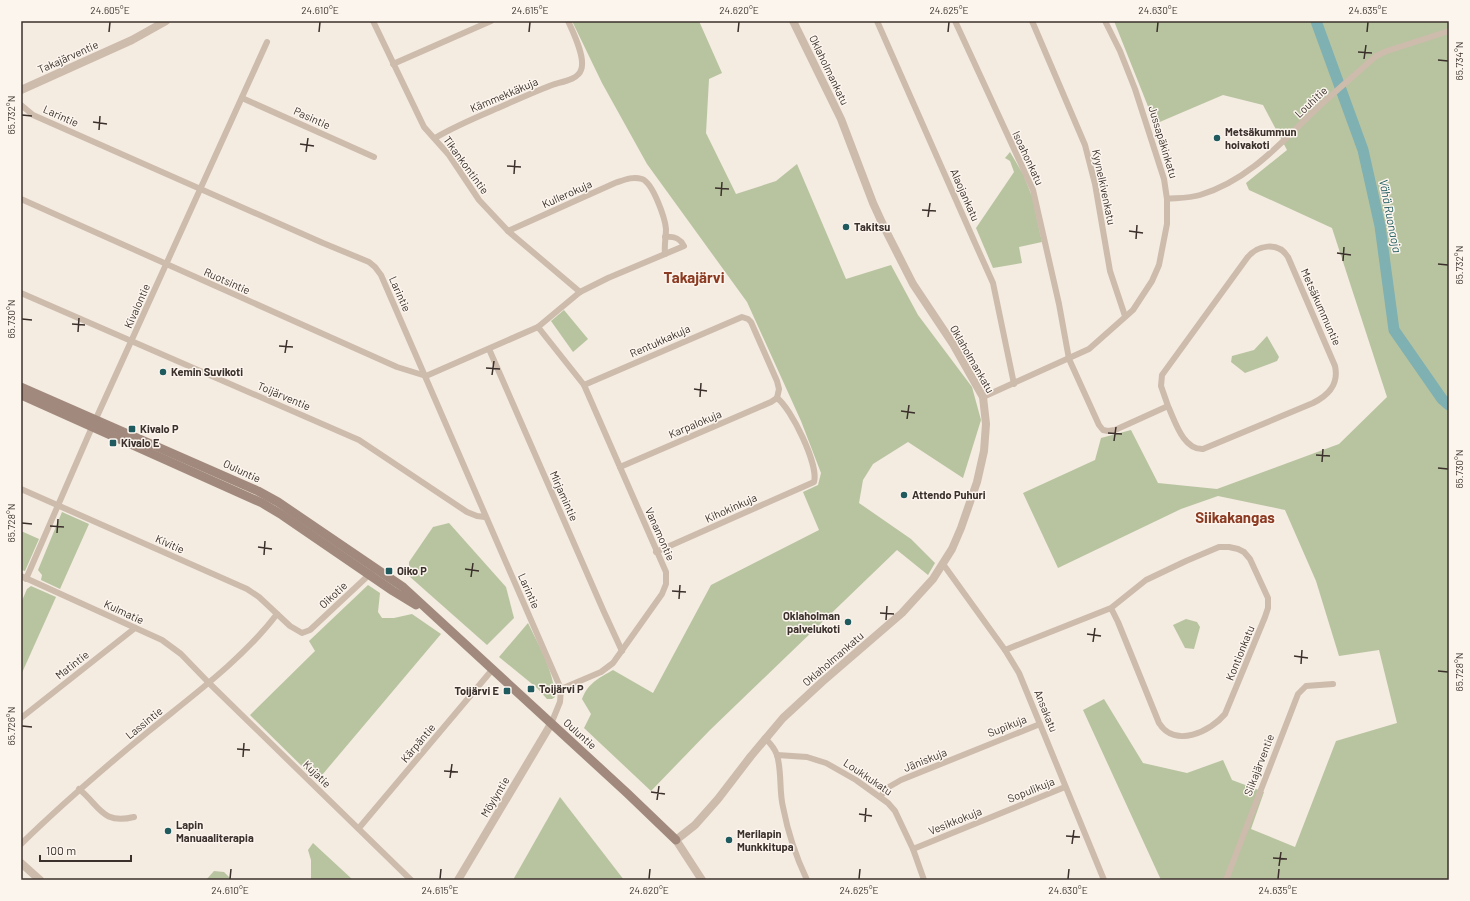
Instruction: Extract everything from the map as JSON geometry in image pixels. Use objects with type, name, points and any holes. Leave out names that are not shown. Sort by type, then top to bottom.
[{"type":"main road","name":"Ouluntie","points":[[21,386],[94,423],[262,503],[431,614]]},
{"type":"main road","name":"Ouluntie","points":[[21,395],[238,482],[278,502],[376,568],[403,587],[676,840]]},
{"type":"street","name":"Takajärventie","points":[[21,90],[132,40],[166,21]]},
{"type":"street","name":"Tikankontintie","points":[[373,21],[424,127],[449,155],[479,200],[508,231],[580,292]]},
{"type":"street","points":[[393,64],[491,21]]},
{"type":"street","name":"Kämmekkäkuja","points":[[435,138],[476,118],[551,86],[569,80],[581,71],[582,64],[580,50],[568,21]]},
{"type":"street","name":"Oklaholmankatu","points":[[676,840],[695,825],[718,799],[765,738],[783,718],[902,613],[923,591],[952,549],[963,524],[975,489],[983,458],[986,437],[983,397],[953,344],[913,284],[884,227],[841,119],[793,21]]},
{"type":"street","name":"Alaojankatu","points":[[877,21],[975,243],[991,275],[1014,384]]},
{"type":"street","name":"Isoahonkatu","points":[[955,21],[1033,190],[1059,304],[1069,359]]},
{"type":"street","name":"Kyynelkivenkatu","points":[[1032,21],[1085,144],[1095,184],[1110,271],[1125,316]]},
{"type":"street","name":"Jussapäkinkatu","points":[[983,397],[1089,349],[1132,310],[1146,291],[1159,265],[1167,224],[1167,199],[1162,169],[1136,89],[1120,51],[1105,21]]},
{"type":"street","name":"Louhitie","points":[[1167,199],[1200,195],[1230,182],[1246,173],[1279,146],[1376,56],[1449,31]]},
{"type":"street","name":"Kivalontie","points":[[24,578],[59,505],[94,423],[267,42]]},
{"type":"street","name":"Pasintie","points":[[242,98],[374,157]]},
{"type":"street","name":"Larintie","points":[[21,105],[33,115],[373,264],[381,275],[426,376],[485,516],[561,689]]},
{"type":"street","name":"Kullerokuja","points":[[508,231],[615,183],[629,178],[636,178],[644,179],[653,190],[665,223],[665,237]]},
{"type":"street","name":"Ruotsintie","points":[[21,200],[404,370],[426,376]]},
{"type":"street","points":[[426,376],[538,327],[580,292],[684,246],[679,239],[672,236],[665,237],[665,254]]},
{"type":"street","name":"Metsäkummuntie","points":[[1271,247],[1283,250],[1288,257],[1335,366],[1336,380],[1331,390],[1322,398],[1203,450],[1194,448],[1186,441],[1168,406],[1162,390],[1161,382],[1162,375],[1168,365],[1252,252],[1258,249],[1271,247]]},
{"type":"street","name":"Toijärventie","points":[[21,292],[360,440],[468,512],[477,516],[485,516]]},
{"type":"street","name":"Rentukkakuja","points":[[584,385],[738,318],[744,317],[752,324],[777,381],[779,389],[777,398]]},
{"type":"street","name":"Vanamontie","points":[[538,327],[584,385],[666,572],[665,587],[662,594],[610,666],[601,672],[561,689]]},
{"type":"street","name":"Mirjamintie","points":[[489,349],[622,651]]},
{"type":"street","points":[[1069,359],[1099,425],[1103,430],[1115,430],[1168,406]]},
{"type":"street","name":"Karpalokuja","points":[[620,466],[771,402],[777,398]]},
{"type":"street","name":"Kihokinkuja","points":[[656,552],[814,482],[814,470],[797,424],[783,403],[777,398]]},
{"type":"street","name":"Kivitie","points":[[21,488],[247,589],[259,597],[290,626],[302,633]]},
{"type":"street","name":"Kontionkatu","points":[[1005,650],[1111,608],[1137,586],[1152,576],[1214,549],[1223,547],[1238,549],[1248,555],[1266,594],[1268,605],[1265,618],[1225,714],[1211,726],[1195,734],[1183,737],[1171,734],[1159,723],[1111,608]]},
{"type":"street","name":"Ansakatu","points":[[943,564],[1005,650],[1019,673],[1104,880]]},
{"type":"street","name":"Oikotie","points":[[302,633],[310,630],[376,568]]},
{"type":"street","name":"Kulmatie","points":[[24,578],[162,640],[181,654],[209,683]]},
{"type":"street","name":"Lassintie","points":[[21,844],[79,789],[209,683],[254,640],[277,614]]},
{"type":"street","name":"Matintie","points":[[21,718],[135,628]]},
{"type":"street","name":"Kärpäntie","points":[[359,828],[492,670]]},
{"type":"street","name":"Kujatie","points":[[209,683],[411,880]]},
{"type":"street","name":"Siikajärventie","points":[[1226,880],[1298,694],[1306,686],[1333,684]]},
{"type":"street","points":[[551,724],[560,702],[561,689]]},
{"type":"street","name":"Möylyntie","points":[[458,880],[551,724]]},
{"type":"street","name":"Supikuja","points":[[982,748],[1040,724]]},
{"type":"street","points":[[765,738],[777,755],[781,799],[788,831],[794,851],[808,880]]},
{"type":"street","name":"Jäniskuja","points":[[880,797],[887,788],[901,780],[982,748]]},
{"type":"street","name":"Loukkukatu","points":[[777,755],[807,757],[820,760],[839,770],[888,803],[895,811],[913,849],[924,880]]},
{"type":"street","name":"Sopulikuja","points":[[1005,812],[1066,787]]},
{"type":"street","points":[[79,789],[99,810],[106,815],[118,820],[134,817]]},
{"type":"street","name":"Vesikkokuja","points":[[913,849],[1005,812]]},
{"type":"street","name":"Ouluntie","points":[[676,840],[702,880]]},
{"type":"street","points":[[21,863],[40,880]]},
{"type":"green space","points":[[572,21],[699,21],[722,73],[709,79],[706,133],[736,194],[776,181],[797,164],[846,279],[891,265],[918,315],[972,387],[981,420],[963,478],[908,442],[873,464],[863,480],[859,503],[911,539],[935,563],[928,575],[897,550],[710,730],[651,791],[584,728],[591,714],[582,699],[584,693],[594,682],[613,670],[653,693],[711,585],[819,530],[803,492],[818,485],[821,473],[801,421],[747,302],[647,164],[602,83]]},
{"type":"green space","points":[[1114,21],[1449,21],[1449,880],[1161,880],[1083,710],[1104,699],[1143,763],[1187,773],[1223,760],[1232,780],[1264,792],[1251,829],[1295,847],[1336,741],[1397,723],[1379,650],[1339,656],[1316,581],[1285,510],[1218,496],[1181,509],[1058,568],[1023,493],[1095,460],[1101,438],[1131,430],[1158,483],[1217,489],[1339,444],[1387,397],[1332,228],[1249,190],[1246,183],[1287,150],[1263,105],[1223,95],[1155,124]]},
{"type":"green space","points":[[1010,152],[1023,174],[1032,196],[1042,242],[1019,247],[1022,263],[993,268],[976,228],[1014,172],[1010,161],[1005,158]]},
{"type":"green space","points":[[564,310],[588,339],[573,352],[551,321]]},
{"type":"green space","points":[[1267,336],[1279,357],[1277,361],[1245,373],[1231,362],[1232,356],[1254,350]]},
{"type":"green space","points":[[62,512],[89,524],[60,589],[41,580],[42,575],[38,570]]},
{"type":"green space","points":[[449,523],[506,587],[514,618],[487,645],[409,576],[409,562],[433,527]]},
{"type":"green space","points":[[21,531],[39,539],[25,571],[21,570]]},
{"type":"green space","points":[[368,585],[380,593],[378,612],[382,618],[394,618],[412,614],[441,634],[317,781],[250,715],[315,651],[309,641]]},
{"type":"green space","points":[[31,586],[56,597],[21,675],[21,603],[27,589]]},
{"type":"green space","points":[[1186,619],[1197,622],[1200,627],[1194,649],[1185,648],[1173,625]]},
{"type":"green space","points":[[528,623],[549,668],[555,697],[552,699],[547,699],[537,688],[499,657]]},
{"type":"green space","points":[[560,797],[624,880],[513,880]]},
{"type":"green space","points":[[313,843],[353,880],[311,880],[311,860],[308,850]]},
{"type":"green space","points":[[214,871],[224,872],[232,880],[206,880]]},
{"type":"waterway","name":"Vähä Ruonaoja","points":[[1316,21],[1363,150],[1380,226],[1394,330],[1442,399],[1449,405]]},
{"type":"place","name":"Metsäkummun hoivakoti","points":[[1217,138]]},
{"type":"place","name":"Takitsu","points":[[846,227]]},
{"type":"place","name":"Kemin Suvikoti","points":[[163,372]]},
{"type":"place","name":"Kivalo P","points":[[132,429]]},
{"type":"place","name":"Kivalo E","points":[[113,443]]},
{"type":"place","name":"Attendo Puhuri","points":[[904,495]]},
{"type":"place","name":"Oiko P","points":[[389,571]]},
{"type":"place","name":"Oklaholman palvelukoti","points":[[848,622]]},
{"type":"place","name":"Toijärvi P","points":[[531,689]]},
{"type":"place","name":"Toijärvi E","points":[[507,691]]},
{"type":"place","name":"Lapin Manuaaliterapia","points":[[168,831]]},
{"type":"place","name":"Merilapin Munkkitupa","points":[[729,840]]},
{"type":"district","name":"Takajärvi","points":[[694,278]]},
{"type":"district","name":"Siikakangas","points":[[1235,518]]}]
